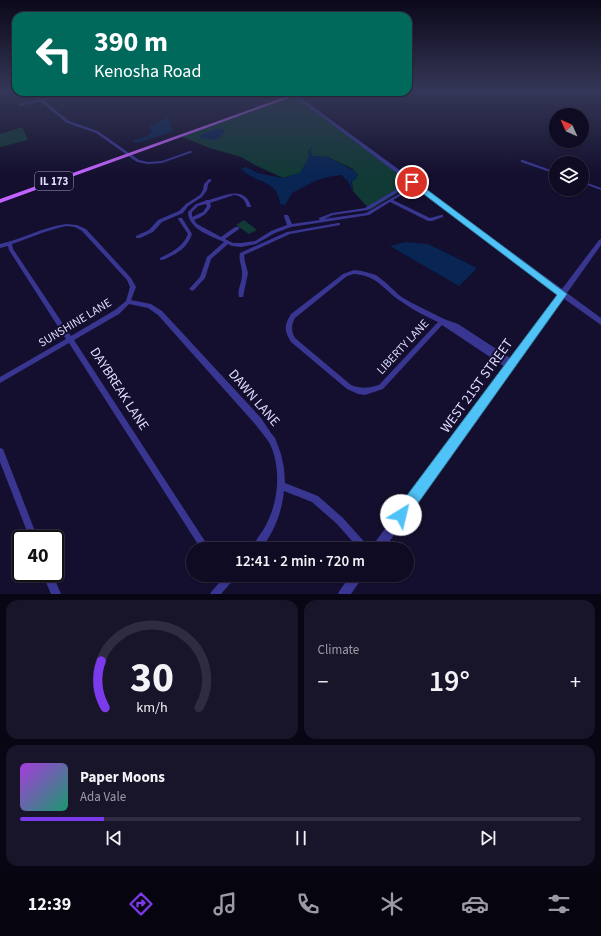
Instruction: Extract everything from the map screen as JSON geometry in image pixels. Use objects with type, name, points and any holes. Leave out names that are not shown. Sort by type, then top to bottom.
[{"type":"main road","name":"IL 173","points":[[0,201],[225,119]]},
{"type":"street","points":[[64,119],[68,122],[98,132],[138,161],[153,163],[170,160],[191,152]]},
{"type":"street","points":[[328,119],[601,322]]},
{"type":"street","points":[[522,161],[549,171]]},
{"type":"street","points":[[138,237],[151,231],[160,221],[181,212],[186,206],[201,196],[206,190],[206,184],[210,180]]},
{"type":"street","points":[[249,206],[244,197],[238,194],[207,201],[193,208],[190,212],[191,219],[195,225],[220,239],[232,244],[249,244],[290,226],[318,220],[367,214],[414,183]]},
{"type":"street","points":[[318,220],[332,214],[366,209],[414,183]]},
{"type":"street","points":[[589,185],[601,189]]},
{"type":"street","points":[[390,200],[430,220],[441,216]]},
{"type":"street","points":[[191,219],[200,216],[206,211],[209,206],[207,201]]},
{"type":"street","points":[[186,206],[193,208]]},
{"type":"street","points":[[286,216],[290,226]]},
{"type":"street","points":[[162,259],[183,247],[189,240],[190,234],[180,219]]},
{"type":"street","points":[[241,296],[240,289],[245,273],[241,260],[242,254],[289,233],[338,224]]},
{"type":"street","name":"SUNSHINE LANE","points":[[0,246],[10,244],[58,226],[74,225],[82,228],[129,279],[133,286],[128,302],[117,312],[0,380]]},
{"type":"street","points":[[220,239],[237,228]]},
{"type":"street","points":[[190,234],[203,230]]},
{"type":"street","points":[[266,236],[273,240]]},
{"type":"street","name":"WEST 21ST STREET","points":[[382,542],[601,241]]},
{"type":"street","points":[[192,289],[202,278],[210,258],[227,242]]},
{"type":"street","name":"DAYBREAK LANE","points":[[10,244],[11,249],[201,542]]},
{"type":"street","name":"LIBERTY LANE","points":[[442,321],[381,387],[368,392],[358,391],[349,387],[294,340],[288,333],[288,324],[293,316],[345,275],[354,272],[365,272],[374,276],[398,297],[442,321],[460,335],[511,365]]},
{"type":"street","name":"DAWN LANE","points":[[128,302],[149,306],[160,313],[258,421],[272,441],[276,450],[282,486],[279,501],[267,533],[260,542]]},
{"type":"street","points":[[0,452],[30,530]]},
{"type":"street","points":[[282,486],[315,499],[340,521],[359,542]]},
{"type":"street","points":[[51,582],[56,594]]},
{"type":"street","points":[[215,594],[223,582]]},
{"type":"street","points":[[344,594],[353,582]]},
{"type":"green space","points":[[228,119],[327,119],[414,183],[370,210],[353,191],[352,181],[356,179],[353,169],[328,157],[312,156],[310,151],[312,147],[308,152],[310,157],[300,173],[283,178],[241,157],[210,148],[180,136]]},
{"type":"green space","points":[[22,127],[28,140],[0,147],[0,134]]},
{"type":"green space","points":[[244,220],[257,230],[249,234],[236,225]]},
{"type":"water","points":[[168,119],[172,132],[137,143],[132,141],[147,136],[152,132],[149,126]]},
{"type":"water","points":[[216,129],[226,131],[216,140],[199,138],[201,135]]},
{"type":"water","points":[[314,144],[310,151],[312,156],[328,157],[356,172],[358,175],[356,179],[351,182],[353,192],[348,181],[341,175],[327,177],[315,181],[292,193],[285,205],[280,204],[275,190],[271,186],[247,174],[241,169],[246,167],[257,173],[283,178],[300,173],[309,157],[308,152]]},
{"type":"water","points":[[405,242],[428,244],[477,268],[459,286],[390,246]]},
{"type":"route","points":[[401,515],[563,294],[412,182]]}]
